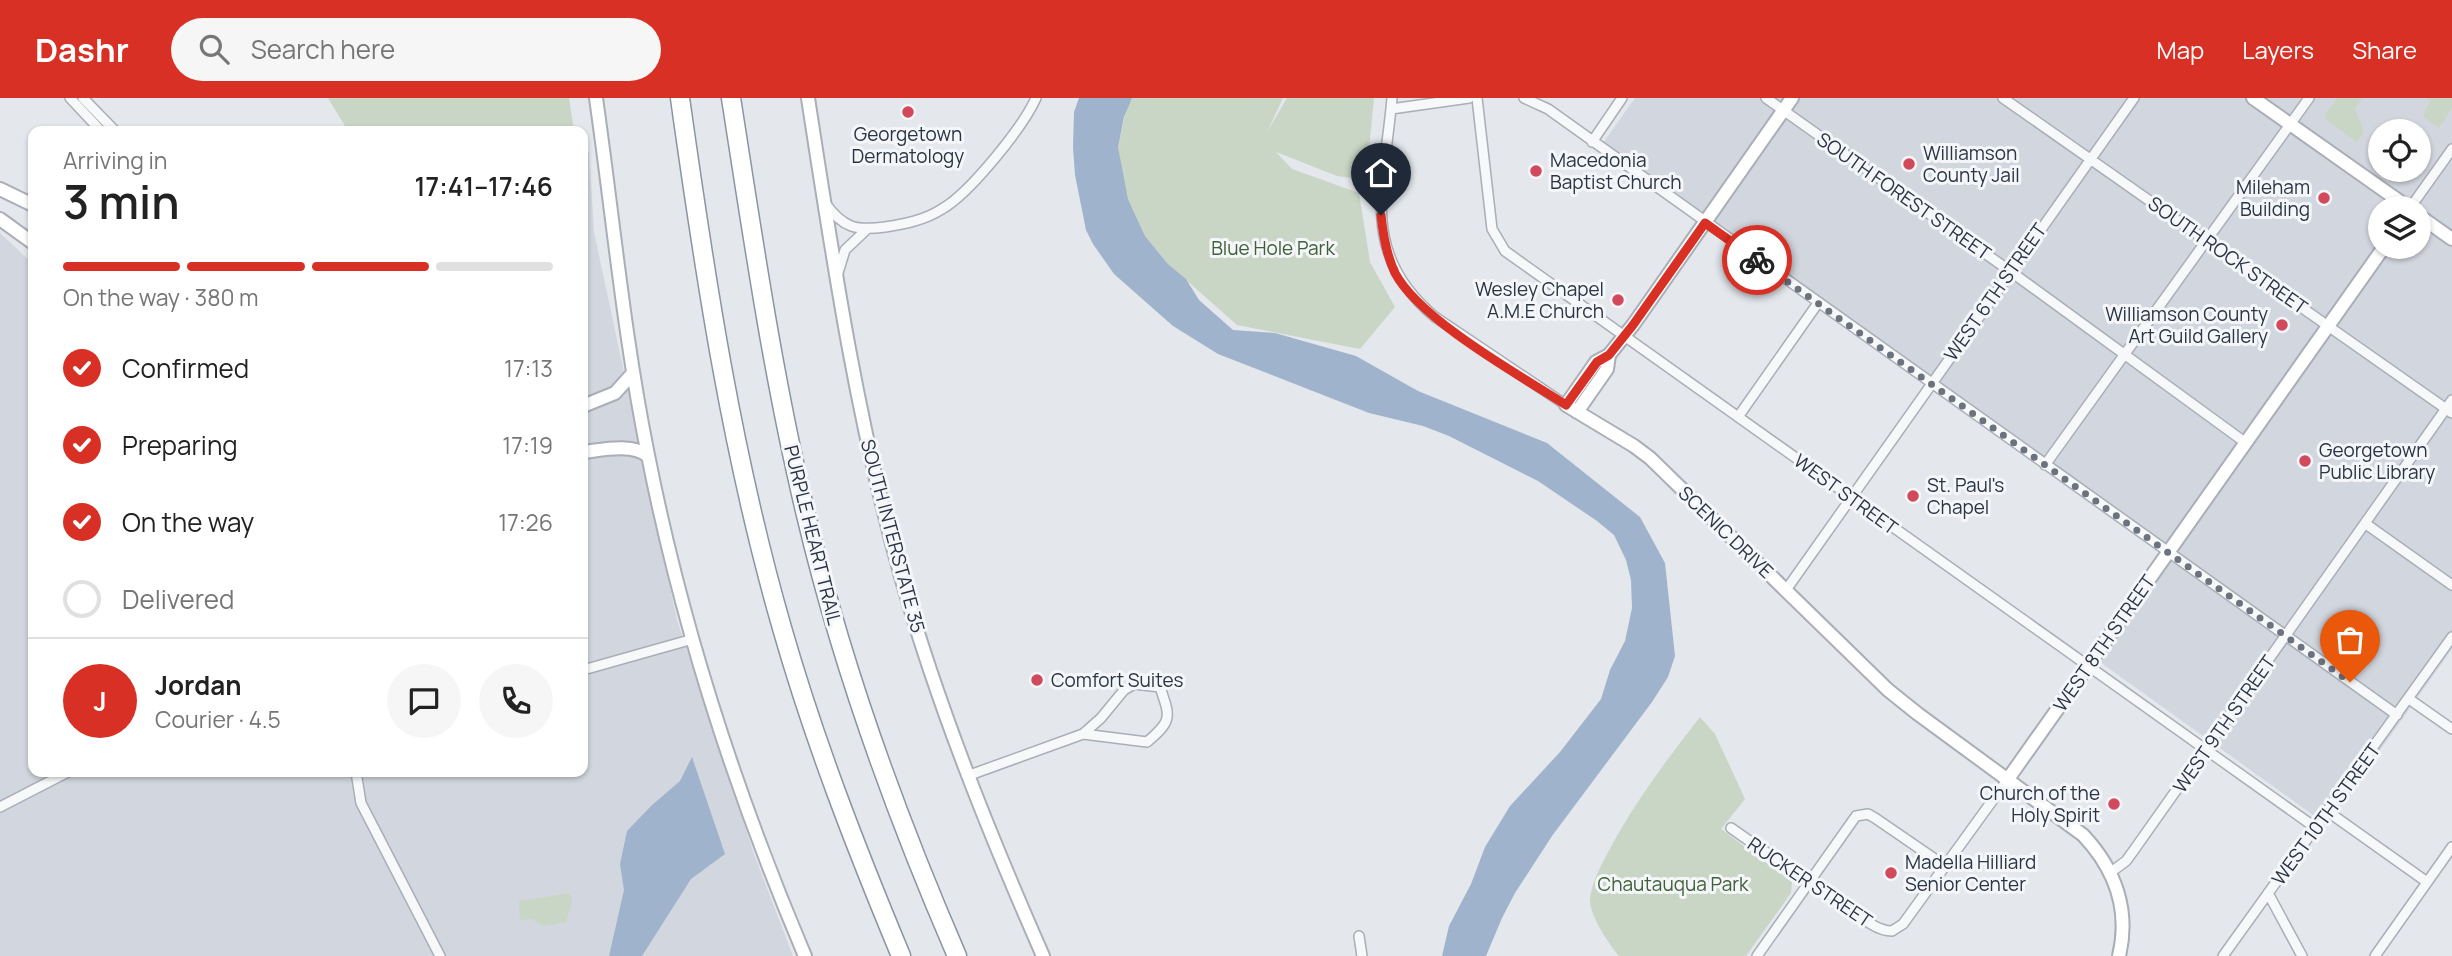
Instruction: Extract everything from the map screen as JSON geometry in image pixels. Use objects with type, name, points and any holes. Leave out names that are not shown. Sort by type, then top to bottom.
[{"type":"highway","points":[[680,98],[722,364],[740,458],[781,627],[809,717],[852,838],[901,956]]},
{"type":"highway","name":"PURPLE HEART TRAIL","points":[[731,98],[782,409],[821,576],[878,761],[914,856],[957,956]]},
{"type":"street","points":[[70,98],[96,126]]},
{"type":"street","points":[[83,98],[110,126]]},
{"type":"street","points":[[596,98],[633,373],[648,456],[692,639],[734,775],[806,956]]},
{"type":"street","name":"SOUTH INTERSTATE 35","points":[[808,98],[855,385],[901,578],[967,776],[1043,956]]},
{"type":"street","points":[[824,201],[838,220],[866,230],[931,215],[951,203],[969,187],[1022,123],[1036,98]]},
{"type":"street","name":"SCENIC DRIVE","points":[[1392,98],[1381,189],[1383,235],[1396,274],[1420,305],[1571,409],[1650,458],[1888,690],[1946,736],[2083,835],[2111,872],[2118,890],[2123,922],[2119,956]]},
{"type":"street","points":[[1391,109],[1469,98]]},
{"type":"street","name":"WEST STREET","points":[[1477,98],[1492,229],[1497,241],[1517,261],[2316,828]]},
{"type":"street","points":[[1524,98],[1548,109],[2397,715]]},
{"type":"street","points":[[1592,142],[1622,98]]},
{"type":"street","name":"SOUTH FOREST STREET","points":[[1766,98],[2246,443]]},
{"type":"street","points":[[1571,409],[1607,369],[1609,355],[1792,98]]},
{"type":"street","name":"SOUTH ROCK STREET","points":[[2003,98],[2449,411]]},
{"type":"street","name":"WEST 6TH STREET","points":[[1786,590],[2134,98]]},
{"type":"street","points":[[2253,98],[2393,196]]},
{"type":"street","points":[[2045,465],[2309,98]]},
{"type":"street","points":[[2419,196],[2452,149]]},
{"type":"street","points":[[0,189],[28,203]]},
{"type":"street","points":[[0,219],[28,239]]},
{"type":"street","points":[[2431,224],[2452,239]]},
{"type":"street","points":[[837,278],[845,250],[866,230]]},
{"type":"street","name":"WEST 8TH STREET","points":[[1892,931],[1903,924],[1945,866],[2376,259]]},
{"type":"street","points":[[1738,416],[1818,303]]},
{"type":"street","points":[[588,405],[615,393],[633,373]]},
{"type":"street","name":"WEST 9TH STREET","points":[[2111,872],[2126,861],[2449,411],[2452,400]]},
{"type":"street","points":[[588,452],[624,449],[643,452],[648,456]]},
{"type":"street","points":[[2366,524],[2452,585]]},
{"type":"street","name":"WEST 10TH STREET","points":[[2223,956],[2452,637]]},
{"type":"street","points":[[588,669],[692,639]]},
{"type":"street","points":[[967,776],[1083,734],[1101,718],[1124,690],[1135,684],[1160,687],[1168,715],[1164,726],[1147,742],[1083,734]]},
{"type":"street","points":[[2409,699],[2452,729]]},
{"type":"street","points":[[0,807],[58,777]]},
{"type":"street","points":[[357,777],[361,803],[440,956]]},
{"type":"street","points":[[2327,811],[2427,881]]},
{"type":"street","points":[[1757,956],[1851,820],[1863,814],[1875,818],[1945,866]]},
{"type":"street","name":"RUCKER STREET","points":[[1731,828],[1807,882],[1879,928],[1892,931]]},
{"type":"street","points":[[2375,956],[2452,847]]},
{"type":"street","points":[[2268,893],[2302,956]]},
{"type":"street","points":[[1359,936],[1362,956]]},
{"type":"shaded area","points":[[1635,98],[2452,98],[2452,649],[2327,825],[2100,662],[2178,552],[1603,143]]},
{"type":"shaded area","points":[[588,152],[594,232],[677,620],[754,854],[793,956],[0,956],[0,233],[28,259],[28,777],[588,777]]},
{"type":"green space","points":[[328,98],[569,98],[573,126],[345,126]]},
{"type":"green space","name":"Blue Hole Park","points":[[1132,98],[1283,98],[1267,132],[1287,98],[1374,98],[1366,180],[1337,176],[1276,152],[1292,169],[1359,193],[1370,262],[1395,307],[1360,349],[1237,325],[1168,264],[1145,236],[1128,199],[1123,180],[1118,147],[1127,106]]},
{"type":"green space","points":[[2337,98],[2362,98],[2355,109],[2364,132],[2357,142],[2326,120],[2325,115]]},
{"type":"green space","points":[[2427,98],[2452,98],[2452,108],[2439,128],[2431,119],[2424,117],[2431,101]]},
{"type":"green space","name":"Chautauqua Park","points":[[1700,717],[1715,734],[1745,799],[1721,829],[1792,882],[1791,893],[1746,956],[1619,956],[1605,937],[1593,913],[1590,899],[1593,885],[1598,871],[1632,811]]},
{"type":"green space","points":[[570,893],[572,901],[566,922],[543,926],[532,919],[520,920],[519,901]]},
{"type":"water","points":[[1079,98],[1132,98],[1124,117],[1118,147],[1128,199],[1145,236],[1168,264],[1186,279],[1199,300],[1233,330],[1275,333],[1356,356],[1418,391],[1547,443],[1640,517],[1665,563],[1675,656],[1668,677],[1552,836],[1515,893],[1486,956],[1442,956],[1449,926],[1471,884],[1485,847],[1510,806],[1560,752],[1601,699],[1610,670],[1625,641],[1632,608],[1631,580],[1626,560],[1614,535],[1538,481],[1449,436],[1423,426],[1369,413],[1218,354],[1173,326],[1114,274],[1086,230],[1075,175],[1073,147],[1074,112]]},
{"type":"water","points":[[692,757],[725,854],[691,879],[642,956],[609,956],[624,890],[620,864],[627,831],[680,781]]},
{"type":"way so far","points":[[1757,260],[2350,682]]},
{"type":"place","name":"Georgetown Dermatology","points":[[908,112]]},
{"type":"place","name":"Williamson County Jail","points":[[1909,164]]},
{"type":"place","name":"Macedonia Baptist Church","points":[[1536,171]]},
{"type":"place","name":"Mileham Building","points":[[2324,198]]},
{"type":"place","name":"Wesley Chapel A.M.E Church","points":[[1618,300]]},
{"type":"place","name":"Williamson County Art Guild Gallery","points":[[2282,325]]},
{"type":"place","name":"Georgetown Public Library","points":[[2305,461]]},
{"type":"place","name":"St. Paul's Chapel","points":[[1913,496]]},
{"type":"place","name":"Comfort Suites","points":[[1037,680]]},
{"type":"place","name":"Church of the Holy Spirit","points":[[2114,804]]},
{"type":"place","name":"Madella Hilliard Senior Center","points":[[1891,873]]},
{"type":"route","points":[[1381,215],[1388,256],[1396,274],[1420,305],[1450,329],[1566,405],[1597,362],[1609,355],[1633,325],[1705,223],[1757,260]]}]
